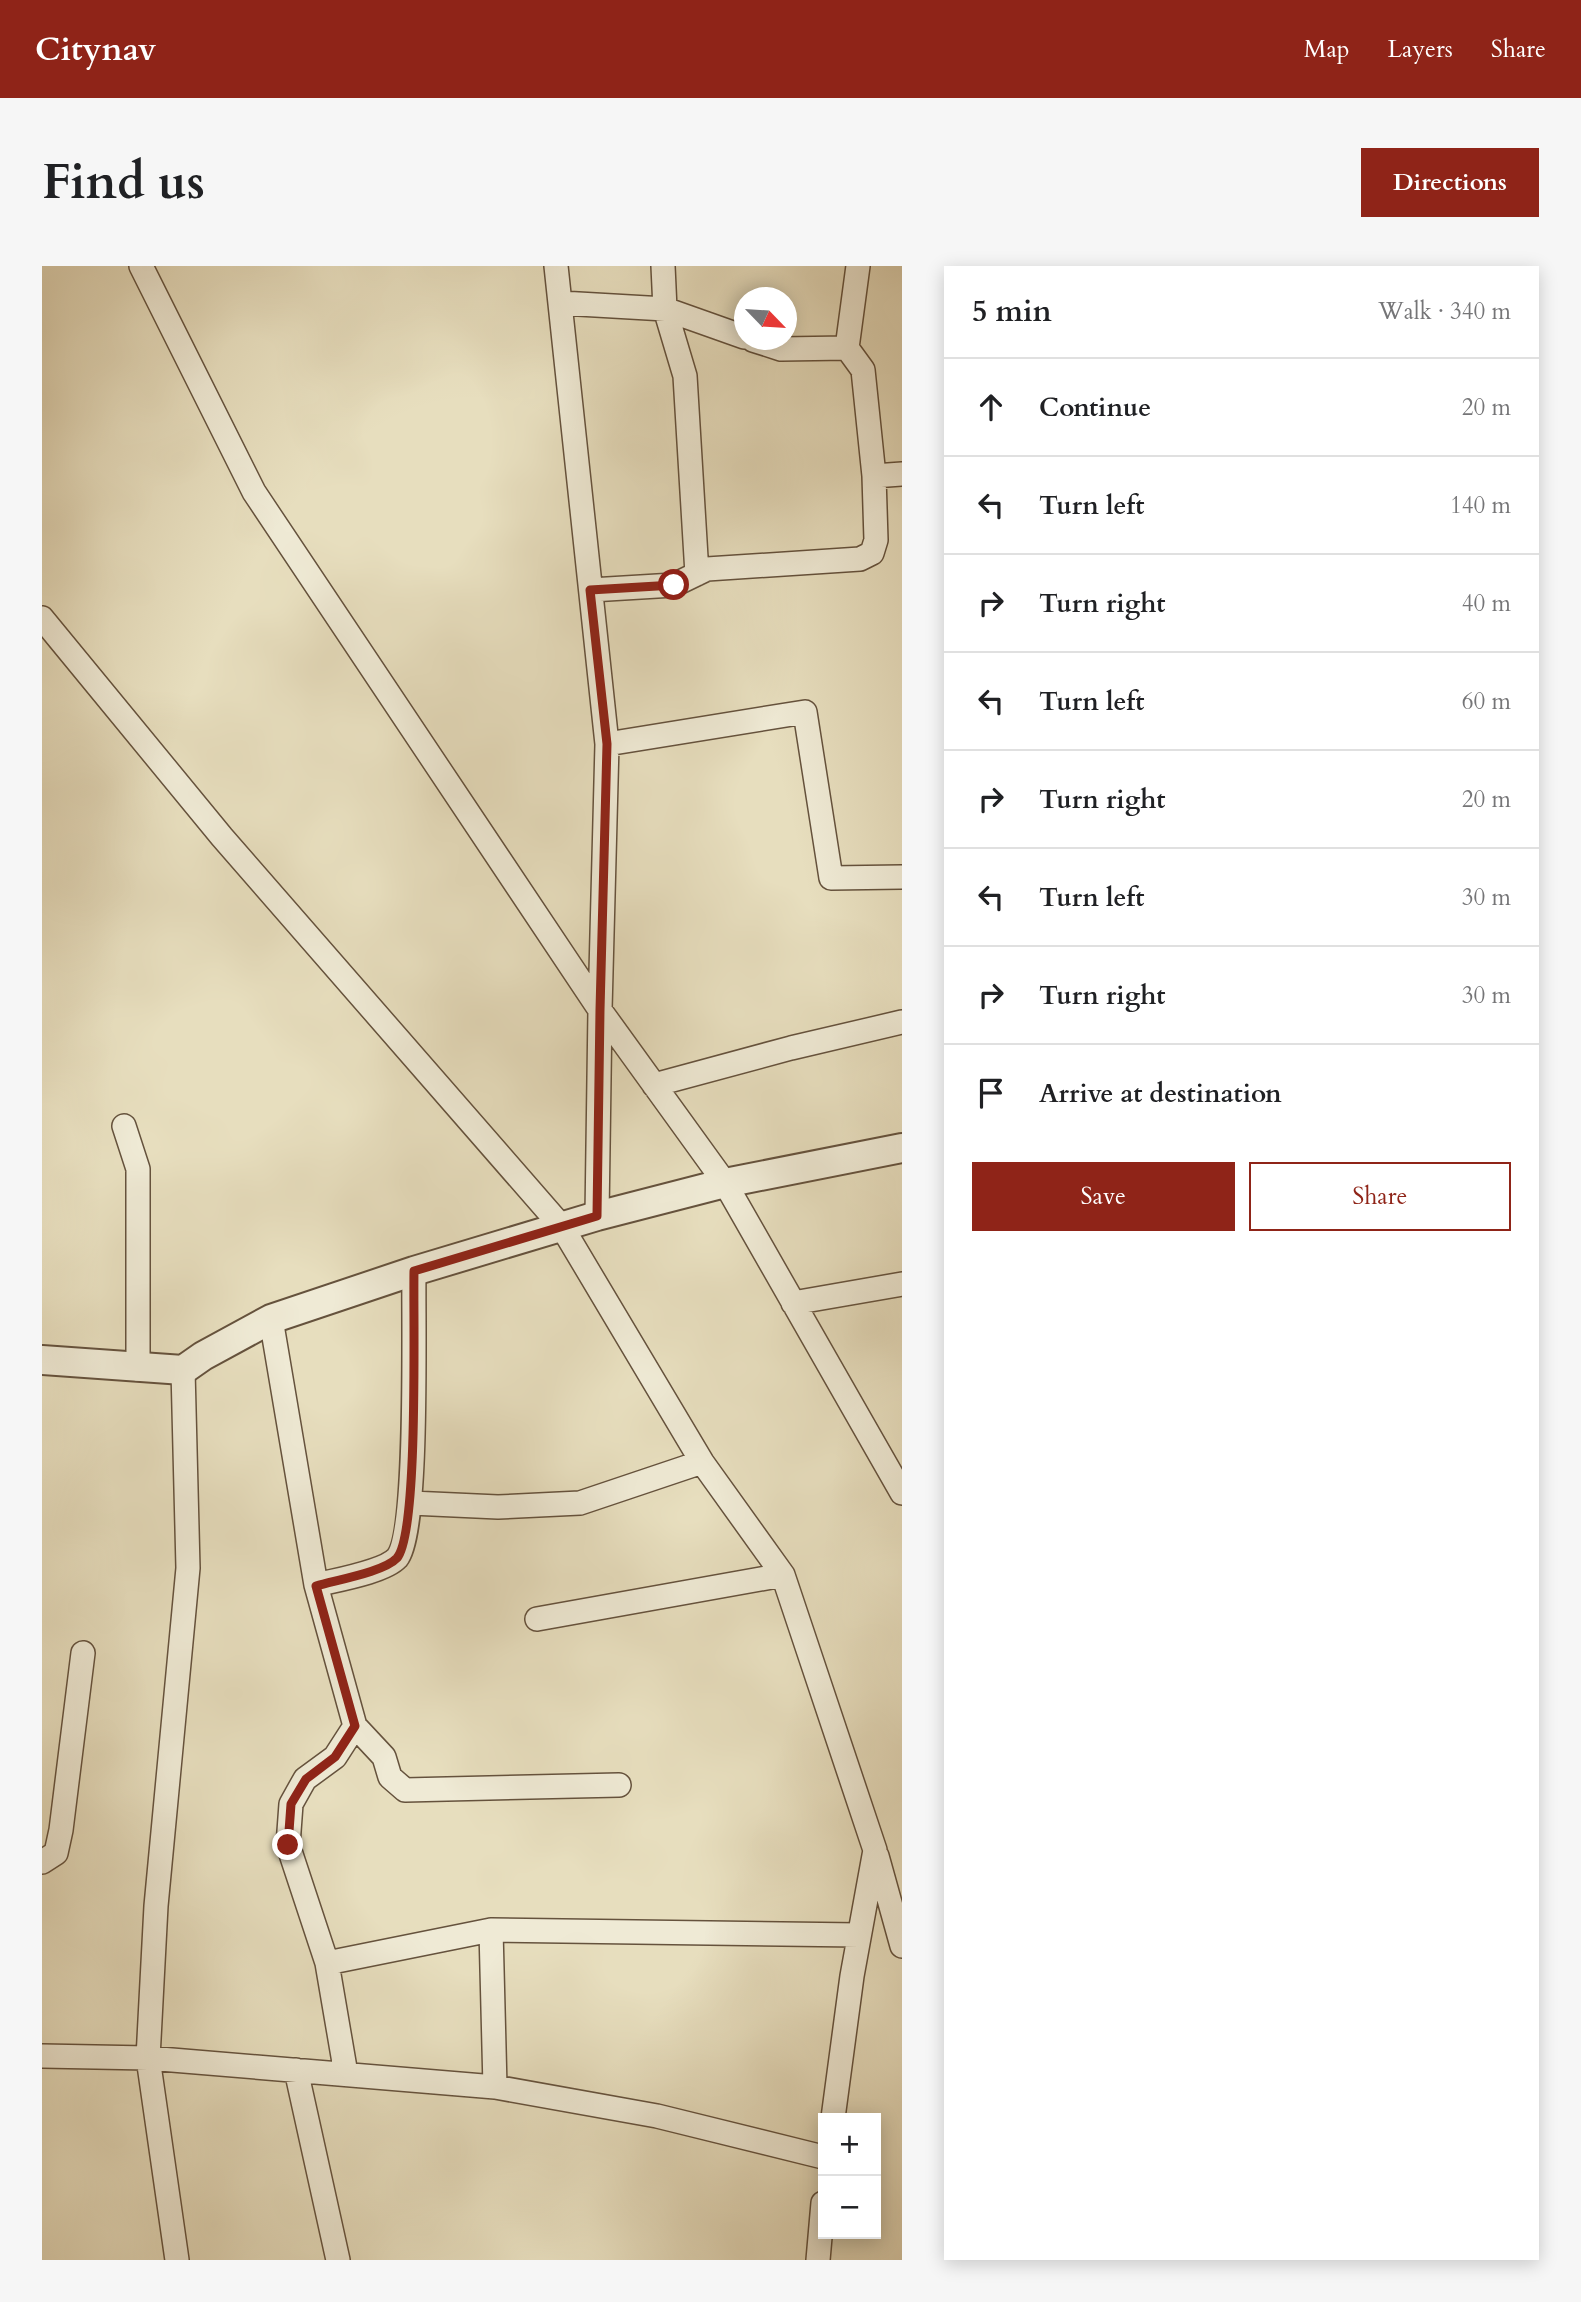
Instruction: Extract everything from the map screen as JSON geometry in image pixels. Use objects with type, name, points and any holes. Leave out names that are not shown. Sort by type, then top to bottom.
[{"type":"street","points":[[141,266],[254,492],[600,1010],[725,1183],[902,1493]]},
{"type":"street","points":[[556,266],[607,744],[597,1216]]},
{"type":"street","points":[[663,266],[665,309],[685,376],[696,574]]},
{"type":"street","points":[[590,590],[674,585],[707,569],[860,558],[872,553],[876,540],[874,476],[863,370],[846,348],[858,266]]},
{"type":"street","points":[[561,303],[665,309],[734,333]]},
{"type":"street","points":[[797,349],[846,348]]},
{"type":"street","points":[[874,476],[902,474]]},
{"type":"street","points":[[42,618],[222,837],[562,1227],[702,1462],[783,1575],[875,1850],[902,1946]]},
{"type":"street","points":[[607,744],[805,712],[831,878],[902,877]]},
{"type":"street","points":[[654,1085],[791,1048],[902,1022]]},
{"type":"street","points":[[124,1126],[138,1168],[138,1369]]},
{"type":"street","points":[[42,1360],[138,1369],[183,1370],[271,1319],[414,1271],[597,1216],[725,1183],[902,1148]]},
{"type":"street","points":[[316,1586],[383,1566],[395,1560],[404,1547],[411,1503],[414,1271]]},
{"type":"street","points":[[793,1303],[902,1284]]},
{"type":"street","points":[[271,1319],[316,1586],[355,1726],[384,1757],[390,1777],[405,1790],[619,1785]]},
{"type":"street","points":[[177,2260],[148,2057],[156,1906],[188,1567],[183,1370]]},
{"type":"street","points":[[411,1503],[498,1507],[580,1503],[702,1462]]},
{"type":"street","points":[[537,1619],[783,1575]]},
{"type":"street","points":[[42,1862],[56,1853],[61,1830],[83,1653]]},
{"type":"street","points":[[346,2074],[327,1963],[288,1845],[291,1804],[306,1779],[335,1757],[355,1726]]},
{"type":"street","points":[[834,2113],[852,1976],[875,1850]]},
{"type":"street","points":[[327,1963],[491,1930],[859,1935]]},
{"type":"street","points":[[491,1930],[495,2087]]},
{"type":"street","points":[[42,2056],[148,2057],[495,2087],[657,2116],[818,2156]]},
{"type":"street","points":[[296,2070],[338,2260]]},
{"type":"street","points":[[818,2260],[820,2239]]},
{"type":"route","points":[[288,1845],[291,1804],[306,1779],[335,1757],[355,1726],[316,1586],[383,1566],[395,1560],[404,1547],[411,1503],[414,1271],[597,1216],[607,744],[590,590],[674,585]]}]
